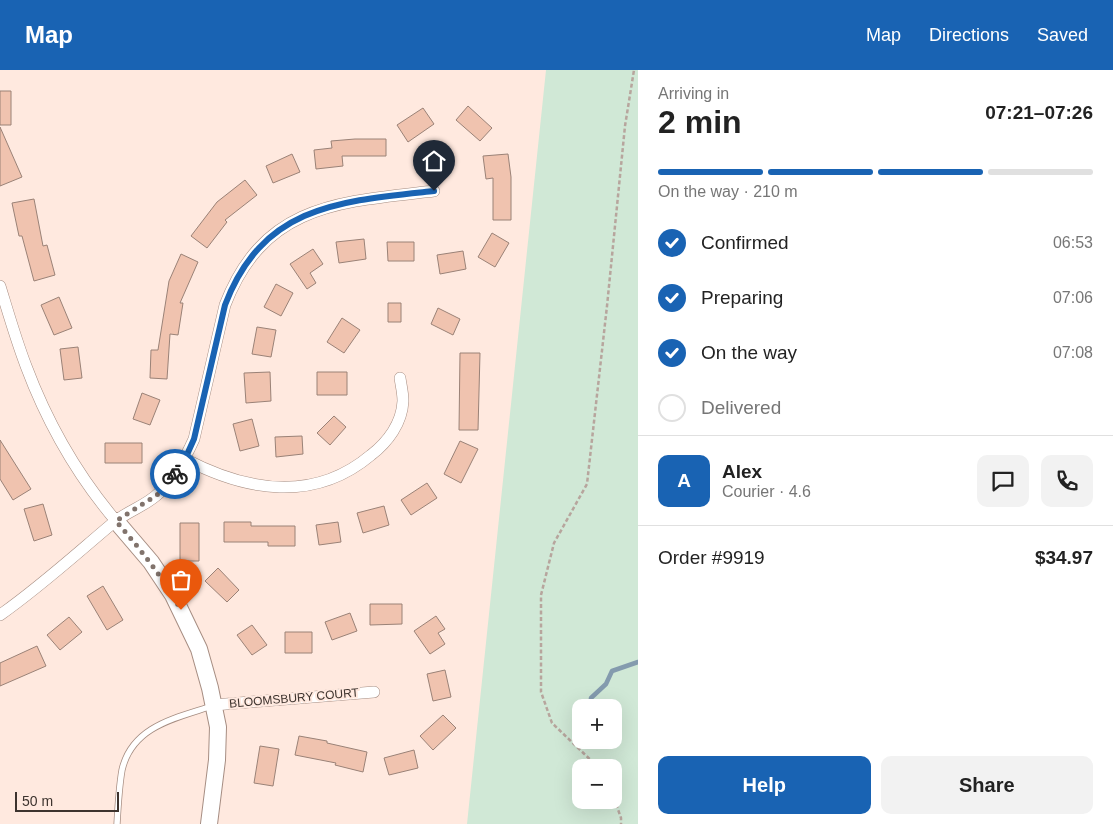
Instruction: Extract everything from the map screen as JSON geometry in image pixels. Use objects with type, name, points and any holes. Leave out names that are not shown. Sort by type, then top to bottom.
[{"type":"street","points":[[0,615],[28,596],[116,521],[157,495],[170,482],[185,459],[194,439],[225,305],[232,285],[257,249],[283,227],[302,216],[322,208],[363,199],[434,191]]},
{"type":"street","points":[[0,286],[5,322],[61,442],[83,478],[151,562],[173,595],[199,650],[218,727],[217,760],[209,824]]},
{"type":"street","points":[[185,459],[221,476],[252,485],[278,488],[304,487],[325,482],[345,474],[363,462],[391,436],[398,421],[403,401],[400,378]]},
{"type":"street","name":"BLOOMSBURY COURT","points":[[214,705],[374,692]]},
{"type":"lane","points":[[116,824],[122,770],[134,743],[156,725],[214,705]]},
{"type":"path","points":[[590,759],[552,723],[541,692],[541,595],[554,543],[587,484],[608,306],[625,126],[634,70]]},
{"type":"path","points":[[618,809],[621,824]]},
{"type":"green space","points":[[546,70],[638,70],[638,824],[467,824]]},
{"type":"building","points":[[0,91],[11,91],[11,125],[0,125]]},
{"type":"building","points":[[468,106],[492,128],[480,141],[456,120]]},
{"type":"building","points":[[423,108],[434,124],[408,142],[397,125]]},
{"type":"building","points":[[0,127],[22,177],[0,186]]},
{"type":"building","points":[[386,139],[386,156],[342,156],[343,166],[316,169],[314,150],[332,148],[331,141]]},
{"type":"building","points":[[292,154],[300,172],[273,183],[266,166]]},
{"type":"building","points":[[508,154],[511,177],[511,220],[493,220],[493,178],[486,179],[483,156]]},
{"type":"building","points":[[245,180],[257,195],[225,220],[227,222],[207,248],[191,236],[217,202]]},
{"type":"building","points":[[34,199],[43,246],[47,245],[55,275],[34,281],[22,236],[19,236],[12,203]]},
{"type":"building","points":[[492,233],[509,243],[495,267],[478,257]]},
{"type":"building","points":[[364,239],[366,259],[339,263],[336,242]]},
{"type":"building","points":[[387,242],[414,242],[414,261],[388,261]]},
{"type":"building","points":[[313,249],[323,264],[310,273],[316,283],[307,289],[290,264]]},
{"type":"building","points":[[463,251],[466,269],[440,274],[437,255]]},
{"type":"building","points":[[181,254],[198,262],[180,303],[183,303],[178,335],[170,334],[167,379],[150,378],[151,350],[158,350],[169,281]]},
{"type":"building","points":[[276,284],[293,293],[281,316],[264,307]]},
{"type":"building","points":[[59,297],[72,328],[54,335],[41,305]]},
{"type":"building","points":[[388,303],[401,303],[401,322],[388,322]]},
{"type":"building","points":[[438,308],[460,319],[453,335],[431,324]]},
{"type":"building","points":[[342,318],[360,330],[344,353],[327,342]]},
{"type":"building","points":[[257,327],[276,330],[271,357],[252,354]]},
{"type":"building","points":[[78,347],[82,378],[64,380],[60,349]]},
{"type":"building","points":[[460,353],[480,353],[478,430],[459,430]]},
{"type":"building","points":[[270,372],[271,401],[246,403],[244,373]]},
{"type":"building","points":[[317,372],[347,372],[347,395],[317,395]]},
{"type":"building","points":[[142,393],[160,400],[150,425],[133,419]]},
{"type":"building","points":[[334,416],[346,427],[330,445],[317,433]]},
{"type":"building","points":[[252,419],[259,446],[240,451],[233,424]]},
{"type":"building","points":[[302,436],[303,454],[276,457],[275,437]]},
{"type":"building","points":[[0,440],[31,489],[13,500],[0,479]]},
{"type":"building","points":[[460,441],[478,449],[461,483],[444,474]]},
{"type":"building","points":[[105,443],[142,443],[142,463],[105,463]]},
{"type":"building","points":[[427,483],[437,498],[411,515],[401,500]]},
{"type":"building","points":[[43,504],[52,535],[34,541],[24,509]]},
{"type":"building","points":[[384,506],[389,525],[363,533],[357,513]]},
{"type":"building","points":[[224,522],[251,522],[251,526],[295,526],[295,546],[268,546],[268,542],[224,542]]},
{"type":"building","points":[[338,522],[341,542],[319,545],[316,525]]},
{"type":"building","points":[[180,523],[199,523],[199,561],[180,561]]},
{"type":"building","points":[[218,568],[239,590],[227,602],[205,581]]},
{"type":"building","points":[[103,586],[123,620],[107,630],[87,596]]},
{"type":"building","points":[[370,604],[402,604],[402,624],[370,625]]},
{"type":"building","points":[[350,613],[357,631],[332,640],[325,622]]},
{"type":"building","points":[[436,616],[445,629],[438,633],[445,644],[430,654],[414,631]]},
{"type":"building","points":[[69,617],[82,632],[60,650],[47,635]]},
{"type":"building","points":[[252,625],[267,645],[252,655],[237,635]]},
{"type":"building","points":[[285,632],[312,632],[312,653],[285,653]]},
{"type":"building","points":[[37,646],[46,666],[0,686],[0,663]]},
{"type":"building","points":[[445,670],[451,697],[433,701],[427,674]]},
{"type":"building","points":[[443,715],[456,728],[433,750],[420,736]]},
{"type":"building","points":[[299,736],[327,741],[327,743],[367,752],[363,772],[335,765],[336,763],[295,755]]},
{"type":"building","points":[[260,746],[279,749],[273,786],[254,783]]},
{"type":"building","points":[[414,750],[418,768],[389,775],[384,758]]},
{"type":"waterway","points":[[591,699],[606,684],[612,671],[638,662]]},
{"type":"way so far","points":[[175,474],[157,495],[116,521],[151,562],[181,610]]},
{"type":"route","points":[[175,474],[185,459],[194,439],[225,305],[232,285],[243,266],[257,249],[283,227],[302,216],[322,208],[363,199],[434,191]]}]
